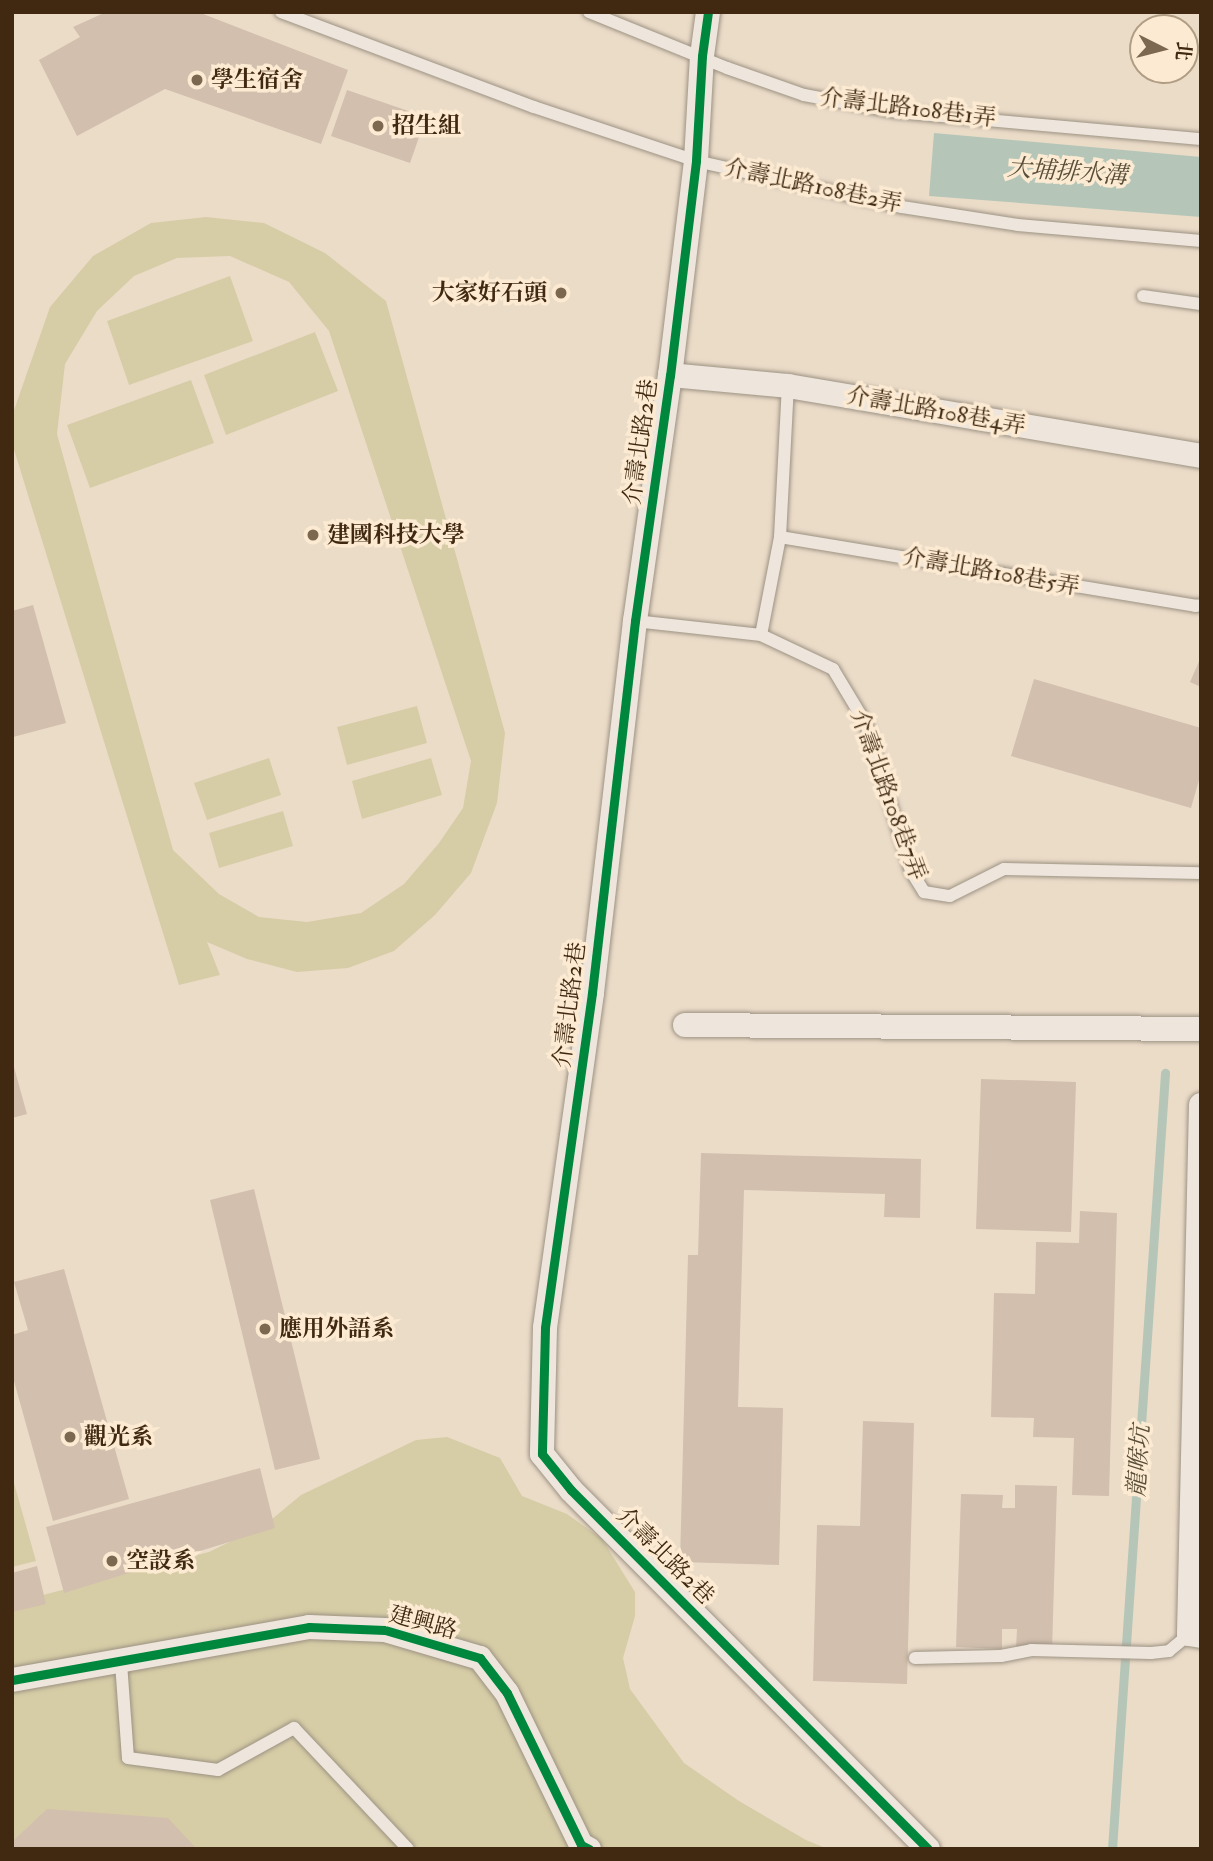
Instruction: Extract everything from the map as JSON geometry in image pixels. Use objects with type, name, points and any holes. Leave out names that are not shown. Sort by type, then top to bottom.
[{"type":"street","name":"介壽北路2巷","points":[[708,12],[702,56],[696,161],[670,374],[635,621],[592,993],[545,1328],[542,1454],[571,1490],[928,1849]]},
{"type":"street","name":"介壽北路108巷4弄","points":[[670,374],[788,386],[1201,456]]},
{"type":"street","points":[[685,1024],[1201,1029]]},
{"type":"street","points":[[1195,1635],[1201,1105]]},
{"type":"street","name":"建興路","points":[[12,1680],[121,1663],[309,1627],[385,1630],[480,1658],[508,1693],[581,1845],[589,1849]]},
{"type":"lane","name":"介壽北路108巷2弄","points":[[281,12],[534,107],[696,161],[915,209],[1018,225],[1201,241]]},
{"type":"lane","name":"介壽北路108巷1弄","points":[[589,12],[804,94],[897,112],[1201,138]]},
{"type":"lane","points":[[1143,296],[1201,304]]},
{"type":"lane","points":[[761,635],[780,537],[788,386]]},
{"type":"lane","name":"介壽北路108巷5弄","points":[[780,537],[1195,606],[1201,604]]},
{"type":"lane","name":"介壽北路108巷7弄","points":[[635,621],[761,635],[833,669],[866,724],[911,871],[924,892],[950,896],[1004,869],[1201,873]]},
{"type":"lane","points":[[915,1658],[1002,1656],[1031,1650],[1151,1653],[1169,1651],[1195,1635]]},
{"type":"lane","points":[[121,1663],[128,1758],[218,1770],[294,1728],[408,1849]]},
{"type":"shaded area","points":[[206,217],[264,223],[325,253],[386,301],[505,733],[497,803],[471,873],[435,915],[394,951],[348,968],[297,972],[247,959],[207,942],[220,975],[179,985],[12,443],[12,416],[50,307],[93,256],[151,223]],"holes":[[[230,256],[289,282],[329,331],[471,761],[463,808],[439,843],[404,884],[361,913],[307,922],[259,917],[219,894],[173,850],[57,434],[65,364],[97,311],[134,276],[177,258]]]},
{"type":"shaded area","points":[[230,276],[253,341],[129,385],[107,321]]},
{"type":"shaded area","points":[[315,332],[338,391],[226,435],[204,375]]},
{"type":"shaded area","points":[[191,380],[214,443],[90,488],[67,425]]},
{"type":"shaded area","points":[[417,706],[427,743],[347,765],[337,727]]},
{"type":"shaded area","points":[[269,758],[281,795],[207,820],[194,783]]},
{"type":"shaded area","points":[[431,758],[442,795],[362,819],[352,781]]},
{"type":"shaded area","points":[[283,811],[293,846],[219,868],[209,833]]},
{"type":"shaded area","points":[[447,1437],[500,1458],[522,1496],[567,1514],[602,1539],[635,1592],[635,1616],[623,1658],[630,1689],[684,1763],[739,1801],[806,1840],[828,1849],[12,1849],[12,1603],[209,1552],[266,1524],[301,1495],[416,1440]]},
{"type":"shaded area","points":[[12,1476],[36,1561],[12,1567]]},
{"type":"water","name":"大埔排水溝","points":[[934,133],[1201,157],[1201,217],[929,196]]},
{"type":"building","name":"學生宿舍","points":[[106,12],[198,12],[348,70],[321,144],[165,89],[77,136],[39,60],[80,37],[73,27]]},
{"type":"building","name":"招生組","points":[[347,90],[426,117],[410,163],[331,136]]},
{"type":"building","points":[[33,605],[66,723],[13,737],[12,611]]},
{"type":"building","points":[[1201,657],[1201,687],[1190,682]]},
{"type":"building","points":[[1034,679],[1201,728],[1201,773],[1191,808],[1011,756]]},
{"type":"building","points":[[12,1060],[27,1114],[12,1118]]},
{"type":"building","points":[[981,1079],[1076,1082],[1071,1232],[976,1229]]},
{"type":"building","points":[[701,1153],[921,1159],[920,1218],[884,1217],[885,1194],[744,1190],[738,1407],[783,1408],[779,1565],[680,1562],[688,1255],[698,1255]]},
{"type":"building","name":"應用外語系","points":[[254,1189],[320,1459],[275,1470],[210,1200]]},
{"type":"building","points":[[1080,1211],[1117,1213],[1109,1496],[1072,1495],[1074,1438],[1033,1437],[1034,1418],[991,1417],[994,1293],[1035,1294],[1036,1242],[1079,1243]]},
{"type":"building","name":"觀光系","points":[[64,1269],[129,1499],[53,1521],[12,1374],[12,1335],[28,1330],[14,1282]]},
{"type":"building","points":[[863,1421],[914,1423],[907,1684],[813,1681],[817,1525],[860,1526]]},
{"type":"building","name":"空設系","points":[[260,1468],[275,1528],[64,1593],[46,1527]]},
{"type":"building","points":[[1015,1485],[1057,1486],[1052,1650],[1016,1649],[1017,1629],[1002,1629],[1002,1649],[956,1647],[961,1494],[1003,1495],[1002,1508],[1015,1508]]},
{"type":"building","points":[[37,1566],[46,1604],[12,1612],[12,1573]]},
{"type":"building","points":[[47,1809],[168,1818],[197,1849],[12,1849],[12,1842]]},
{"type":"waterway","name":"龍喉坑","points":[[1112,1849],[1165,1073]]},
{"type":"cycle path","points":[[708,12],[702,56],[696,161],[670,375],[635,621],[592,993],[545,1328],[542,1454],[571,1490],[928,1849]]},
{"type":"cycle path","points":[[12,1680],[309,1627],[385,1630],[480,1658],[507,1693],[581,1845],[589,1849]]},
{"type":"place","name":"學生宿舍","points":[[197,80]]},
{"type":"place","name":"招生組","points":[[378,126]]},
{"type":"place","name":"大家好石頭","points":[[561,293]]},
{"type":"place","name":"建國科技大學","points":[[313,535]]},
{"type":"place","name":"應用外語系","points":[[265,1329]]},
{"type":"place","name":"觀光系","points":[[70,1437]]},
{"type":"place","name":"空設系","points":[[112,1561]]}]
